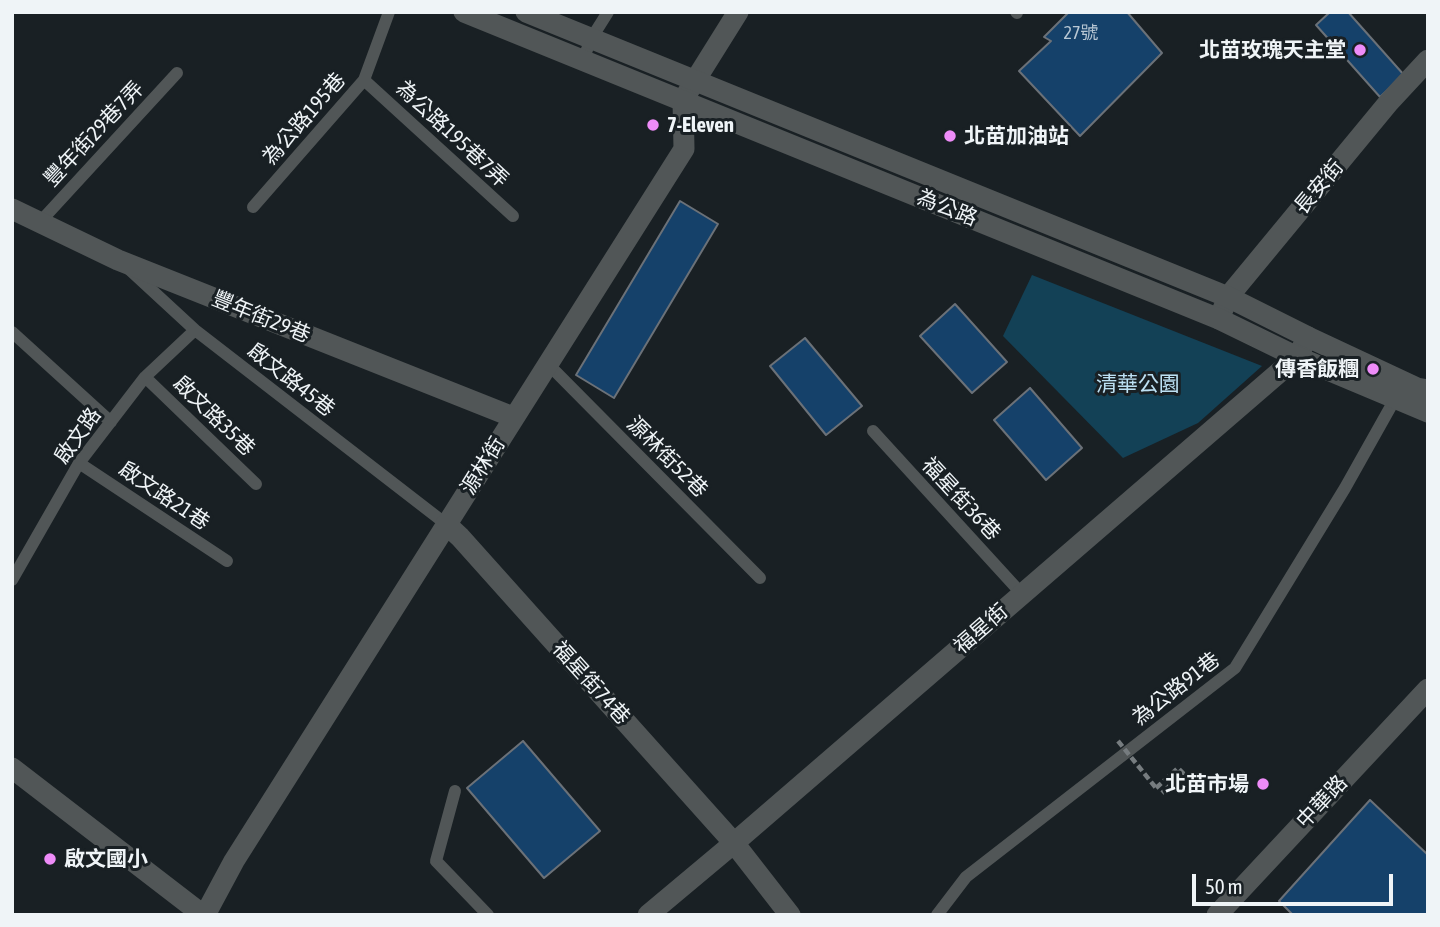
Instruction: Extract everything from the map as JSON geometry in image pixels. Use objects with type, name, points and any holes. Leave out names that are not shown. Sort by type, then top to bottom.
[{"type":"street","name":"為公路","points":[[464,12],[1219,319],[1297,357],[1428,412]]},
{"type":"street","name":"為公路","points":[[526,12],[1228,297],[1308,337],[1424,385]]},
{"type":"street","name":"源林街","points":[[204,915],[234,861],[684,149],[683,100],[738,12]]},
{"type":"street","name":"長安街","points":[[1219,319],[1228,297],[1389,102],[1428,60]]},
{"type":"street","name":"豐年街29巷","points":[[12,209],[118,260],[513,417]]},
{"type":"street","name":"福星街","points":[[648,915],[1297,357],[1308,337]]},
{"type":"street","name":"福星街74巷","points":[[446,524],[734,843],[790,915]]},
{"type":"street","name":"中華路","points":[[1229,911],[1428,689]]},
{"type":"street","points":[[12,768],[204,915]]},
{"type":"lane","name":"為公路195巷","points":[[253,207],[364,80],[389,12]]},
{"type":"lane","points":[[583,60],[591,39],[608,12]]},
{"type":"lane","name":"豐年街29巷7弄","points":[[40,222],[177,73]]},
{"type":"lane","name":"為公路195巷7弄","points":[[364,80],[513,216]]},
{"type":"lane","name":"啟文路45巷","points":[[118,260],[195,330],[446,524]]},
{"type":"lane","name":"啟文路","points":[[12,580],[79,463],[145,377],[195,330]]},
{"type":"lane","points":[[12,332],[111,422]]},
{"type":"lane","name":"源林街52巷","points":[[547,363],[760,578]]},
{"type":"lane","name":"啟文路35巷","points":[[145,377],[256,484]]},
{"type":"lane","points":[[1395,399],[1424,385]]},
{"type":"lane","name":"為公路91巷","points":[[937,915],[966,877],[1236,668],[1345,488],[1395,399]]},
{"type":"lane","name":"福星街36巷","points":[[873,431],[1021,593]]},
{"type":"lane","name":"啟文路21巷","points":[[79,463],[227,561]]},
{"type":"lane","points":[[455,791],[436,862],[488,915]]},
{"type":"path","points":[[1118,741],[1156,788],[1178,768],[1183,773],[1162,793]]},
{"type":"green space","name":"清華公園","points":[[1032,275],[1262,366],[1198,423],[1123,458],[1003,336]]},
{"type":"building","points":[[1069,12],[1127,12],[1162,53],[1080,136],[1019,71],[1051,41],[1044,37]]},
{"type":"building","name":"北苗玫瑰天主堂","points":[[1330,12],[1348,12],[1404,75],[1380,97],[1316,25]]},
{"type":"building","points":[[680,201],[718,224],[614,398],[576,375]]},
{"type":"building","points":[[955,304],[1007,362],[972,393],[920,336]]},
{"type":"building","points":[[805,338],[862,406],[826,435],[770,366]]},
{"type":"building","points":[[1030,388],[1082,448],[1046,480],[994,420]]},
{"type":"building","points":[[523,741],[600,831],[544,878],[467,788]]},
{"type":"building","points":[[1370,800],[1428,855],[1428,915],[1293,915],[1279,901]]},
{"type":"place","name":"北苗玫瑰天主堂","points":[[1360,50]]},
{"type":"place","name":"7-Eleven","points":[[653,125]]},
{"type":"place","name":"北苗加油站","points":[[950,136]]},
{"type":"place","name":"傳香飯糰","points":[[1373,369]]},
{"type":"place","name":"北苗市場","points":[[1263,784]]},
{"type":"place","name":"啟文國小","points":[[50,859]]}]
